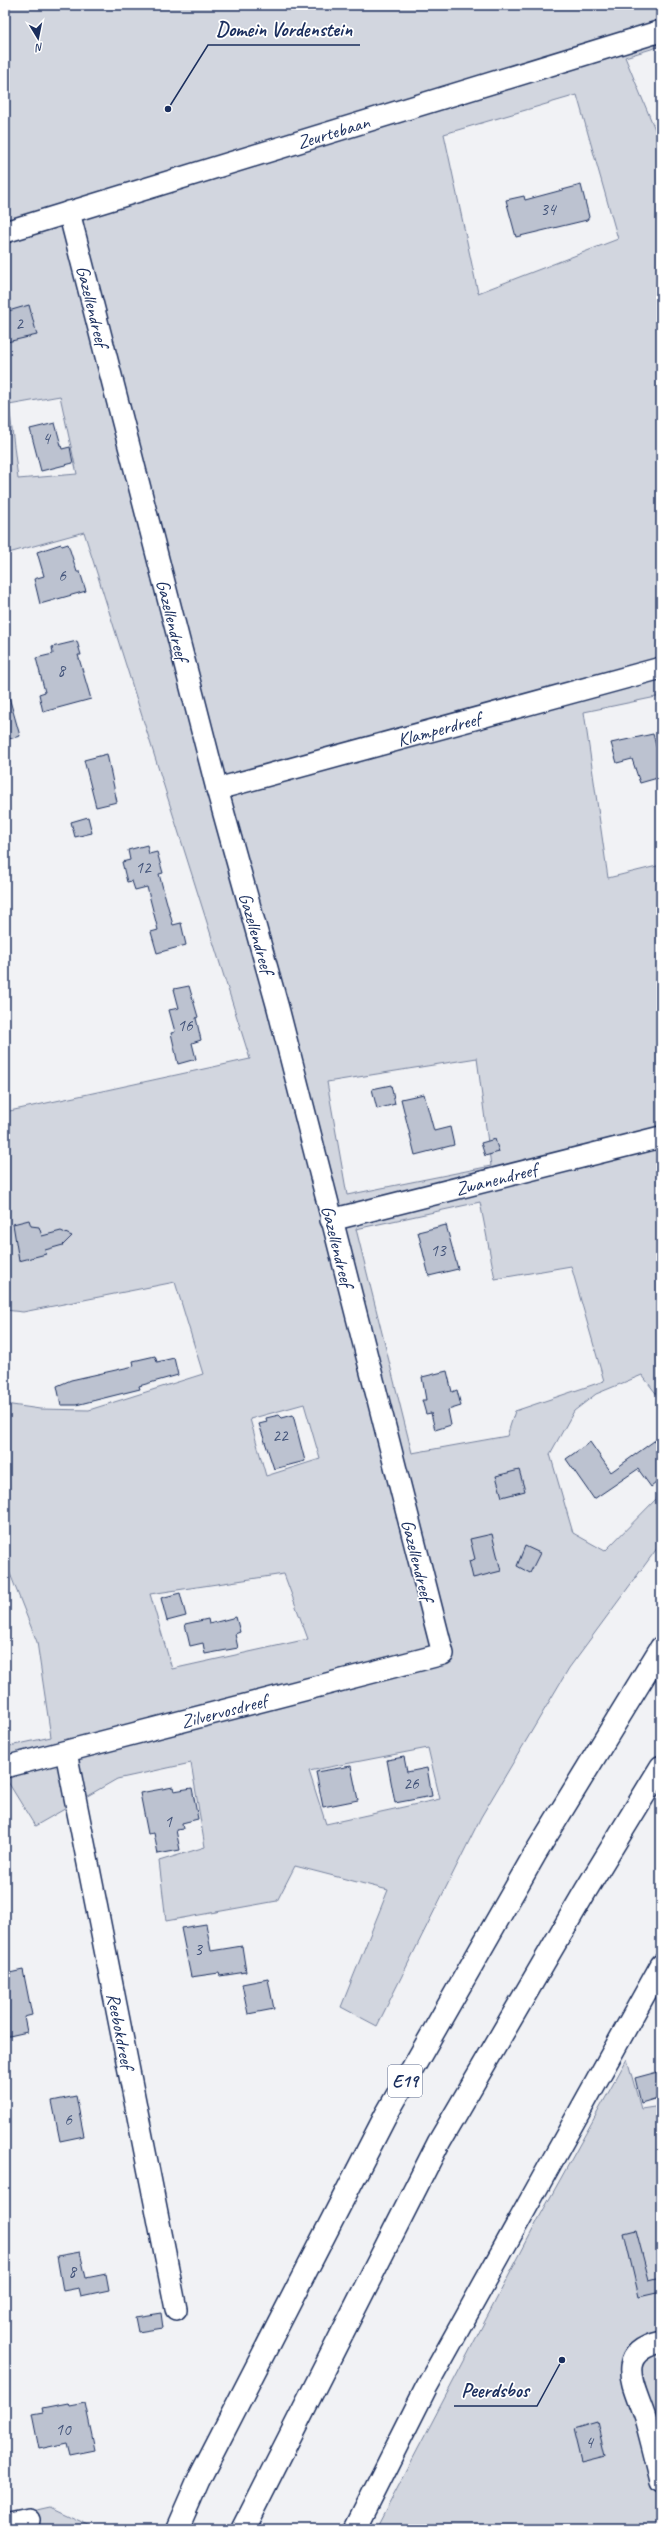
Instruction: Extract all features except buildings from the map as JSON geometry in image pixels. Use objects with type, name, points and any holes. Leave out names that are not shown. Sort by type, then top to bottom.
[{"type":"highway","name":"E19","points":[[177,2529],[198,2481],[386,2115],[535,1854],[661,1648]]},
{"type":"highway","points":[[243,2529],[439,2142],[586,1890],[661,1767]]},
{"type":"street","name":"Zeurtebaan","points":[[5,232],[661,31]]},
{"type":"street","name":"Gazellendreef","points":[[69,212],[216,789],[278,1008],[443,1654]]},
{"type":"street","name":"Klamperdreef","points":[[216,789],[661,668]]},
{"type":"street","name":"Zwanendreef","points":[[331,1220],[661,1137]]},
{"type":"street","name":"Zilvervosdreef","points":[[5,1767],[443,1654]]},
{"type":"street","name":"Reebokdreef","points":[[66,1752],[176,2309]]},
{"type":"street","points":[[355,2529],[426,2388],[661,1965]]},
{"type":"street","points":[[661,2342],[648,2345],[638,2354],[631,2366],[631,2386],[645,2418],[661,2481]]},
{"type":"street","points":[[5,2525],[29,2520]]},
{"type":"shaded area","points":[[5,5],[661,5],[661,46],[625,57],[661,144],[661,696],[584,712],[608,878],[661,865],[661,1400],[642,1375],[596,1394],[574,1411],[550,1454],[573,1533],[605,1551],[661,1494],[661,1543],[569,1668],[481,1817],[377,2026],[341,2007],[388,1890],[295,1866],[277,1901],[166,1921],[159,1861],[205,1847],[191,1763],[117,1779],[35,1826],[8,1782],[5,1783],[5,1747],[51,1737],[37,1642],[5,1561],[5,1404],[40,1409],[89,1410],[203,1374],[175,1282],[23,1312],[5,1310],[5,1112],[250,1059],[84,532],[5,554]],"holes":[[[577,95],[618,239],[478,293],[444,134]],[[60,396],[77,474],[18,479],[9,405]],[[477,1058],[491,1166],[347,1195],[327,1082]],[[480,1202],[495,1279],[571,1266],[604,1381],[515,1411],[507,1436],[412,1453],[356,1229]],[[304,1404],[320,1459],[266,1476],[250,1419]],[[284,1574],[308,1639],[172,1669],[150,1594]],[[428,1748],[440,1799],[326,1824],[309,1771]]]},
{"type":"shaded area","points":[[627,2059],[641,2109],[661,2106],[661,2529],[376,2529],[540,2216]]},
{"type":"shaded area","points":[[50,2507],[97,2529],[5,2529],[5,2517]]},
{"type":"place","name":"Domein Vordenstein","points":[[168,109]]},
{"type":"place","name":"Peerdsbos","points":[[562,2360]]}]
